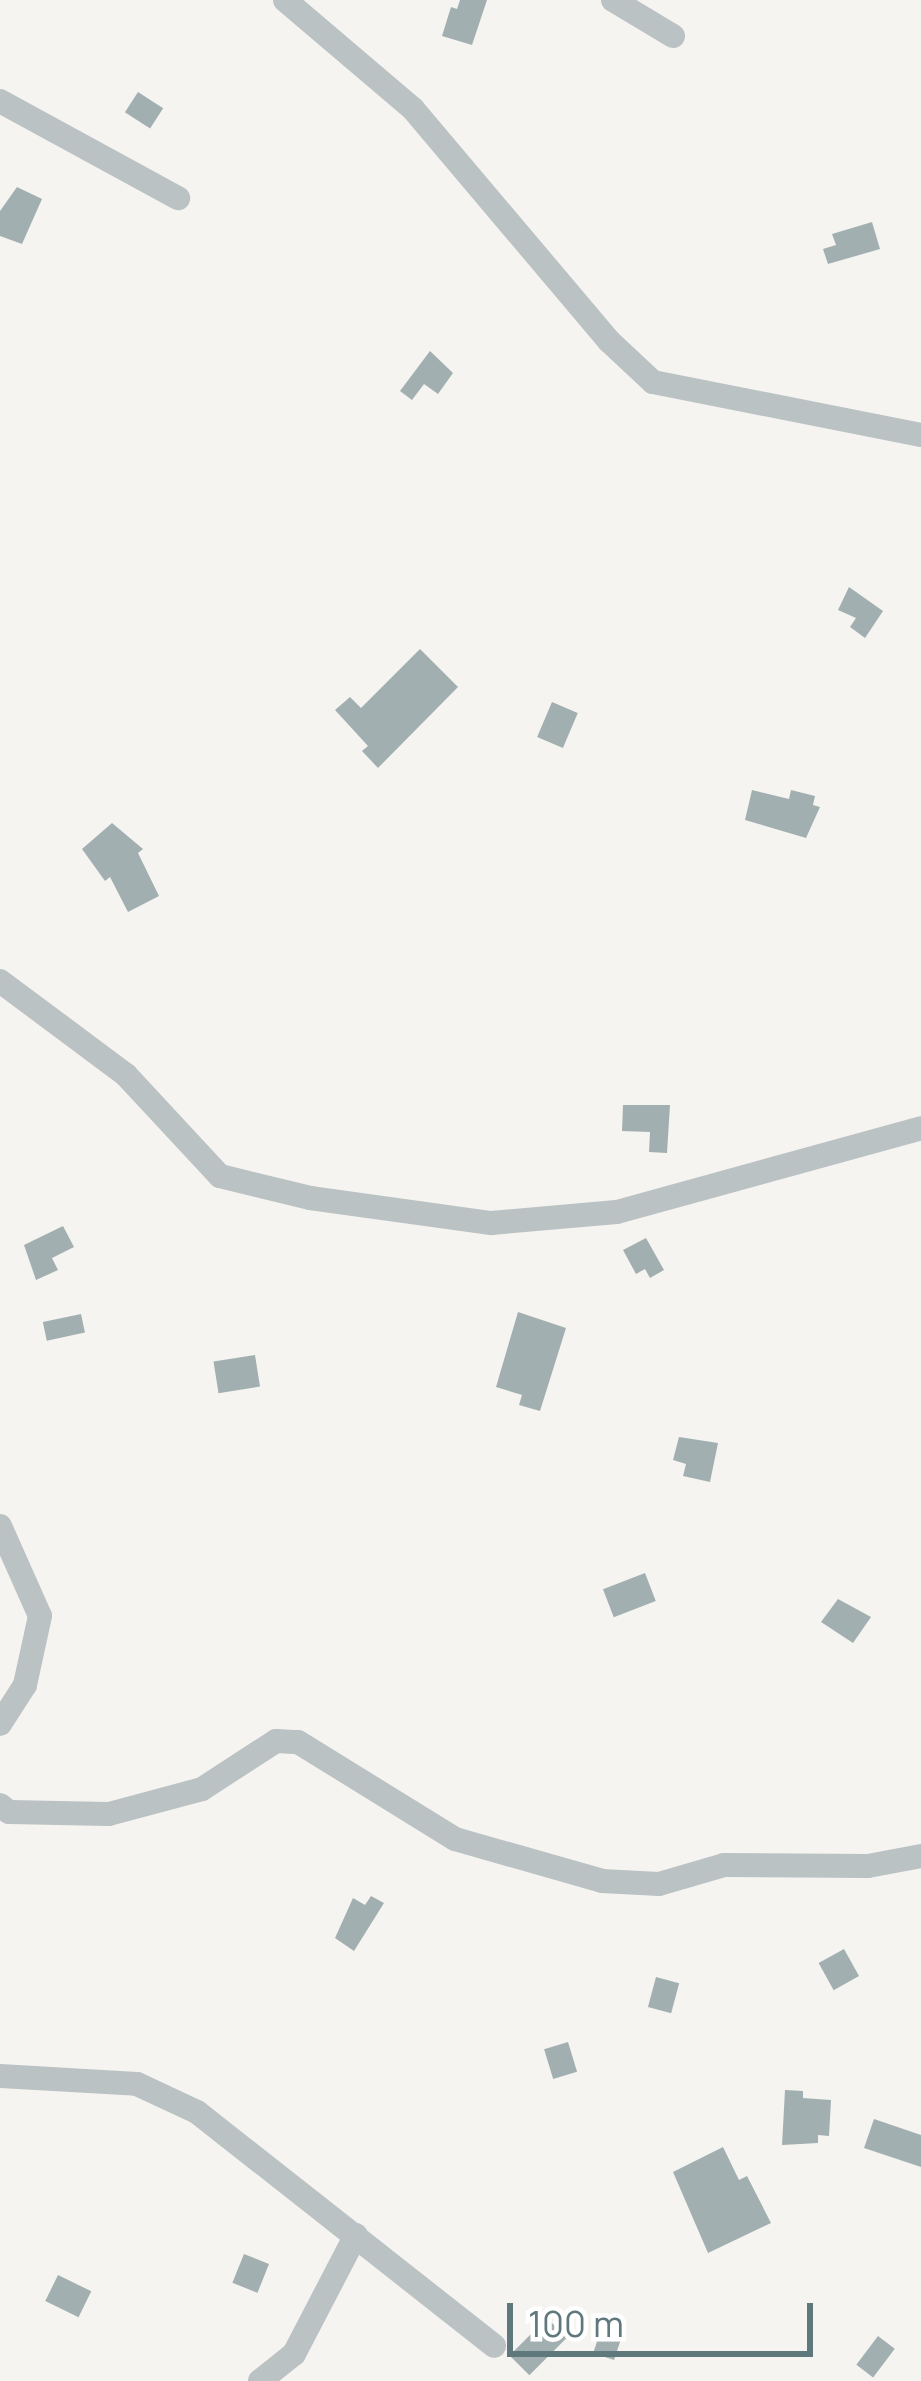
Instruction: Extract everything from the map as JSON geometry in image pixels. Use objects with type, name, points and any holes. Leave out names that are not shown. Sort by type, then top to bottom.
[{"type":"street","points":[[285,0],[413,109],[609,341],[653,382],[921,435]]},
{"type":"street","points":[[613,0],[673,36]]},
{"type":"street","points":[[0,100],[178,198]]},
{"type":"street","points":[[0,980],[126,1075],[220,1176],[310,1198],[491,1223],[617,1212],[921,1128]]},
{"type":"street","points":[[0,1526],[40,1616],[25,1685],[0,1724]]},
{"type":"street","points":[[0,1805],[9,1812],[109,1814],[202,1789],[276,1741],[298,1742],[454,1839],[602,1881],[659,1884],[724,1865],[868,1867],[921,1856]]},
{"type":"street","points":[[0,2076],[136,2084],[197,2112],[494,2346]]},
{"type":"street","points":[[260,2381],[294,2354],[356,2235]]},
{"type":"building","points":[[460,0],[487,0],[472,45],[442,36],[451,7],[457,9]]},
{"type":"building","points":[[138,92],[163,108],[150,128],[125,112]]},
{"type":"building","points":[[17,187],[42,199],[22,244],[0,236],[0,211]]},
{"type":"building","points":[[872,222],[880,249],[828,264],[823,249],[836,245],[832,234]]},
{"type":"building","points":[[430,351],[453,373],[438,394],[424,384],[412,400],[400,391]]},
{"type":"building","points":[[849,587],[883,611],[865,638],[850,627],[856,618],[838,610]]},
{"type":"building","points":[[420,649],[458,687],[378,768],[362,751],[368,746],[335,710],[350,697],[361,708]]},
{"type":"building","points":[[552,702],[578,713],[563,748],[537,737]]},
{"type":"building","points":[[752,790],[789,799],[791,790],[815,796],[813,805],[820,807],[806,838],[745,820]]},
{"type":"building","points":[[112,823],[143,849],[138,853],[159,896],[128,912],[110,877],[105,881],[82,849]]},
{"type":"building","points":[[623,1105],[670,1105],[667,1153],[649,1152],[650,1132],[622,1131]]},
{"type":"building","points":[[63,1226],[74,1247],[52,1258],[58,1270],[36,1280],[24,1245]]},
{"type":"building","points":[[646,1238],[664,1270],[650,1278],[645,1269],[636,1274],[623,1250]]},
{"type":"building","points":[[518,1312],[566,1328],[540,1411],[519,1405],[522,1395],[496,1387]]},
{"type":"building","points":[[81,1314],[85,1333],[47,1341],[43,1322]]},
{"type":"building","points":[[255,1355],[260,1387],[219,1393],[214,1362]]},
{"type":"building","points":[[679,1437],[718,1443],[710,1482],[683,1476],[686,1464],[673,1460]]},
{"type":"building","points":[[645,1573],[656,1601],[614,1617],[603,1589]]},
{"type":"building","points":[[838,1599],[871,1617],[853,1643],[821,1622]]},
{"type":"building","points":[[371,1896],[384,1903],[354,1951],[335,1938],[353,1898],[365,1905]]},
{"type":"building","points":[[844,1949],[859,1976],[834,1990],[819,1963]]},
{"type":"building","points":[[656,1977],[679,1983],[671,2013],[648,2007]]},
{"type":"building","points":[[568,2042],[577,2072],[553,2079],[544,2049]]},
{"type":"building","points":[[785,2090],[803,2091],[803,2098],[831,2100],[829,2136],[818,2135],[818,2143],[782,2145]]},
{"type":"building","points":[[874,2119],[921,2135],[921,2167],[864,2148]]},
{"type":"building","points":[[723,2147],[739,2180],[747,2176],[771,2223],[708,2253],[673,2172]]},
{"type":"building","points":[[244,2254],[269,2264],[257,2293],[232,2283]]},
{"type":"building","points":[[58,2275],[91,2291],[79,2317],[45,2301]]},
{"type":"building","points":[[547,2318],[567,2338],[529,2375],[510,2355]]},
{"type":"building","points":[[604,2320],[625,2327],[614,2360],[593,2353]]},
{"type":"building","points":[[878,2336],[895,2349],[873,2377],[856,2365]]}]
